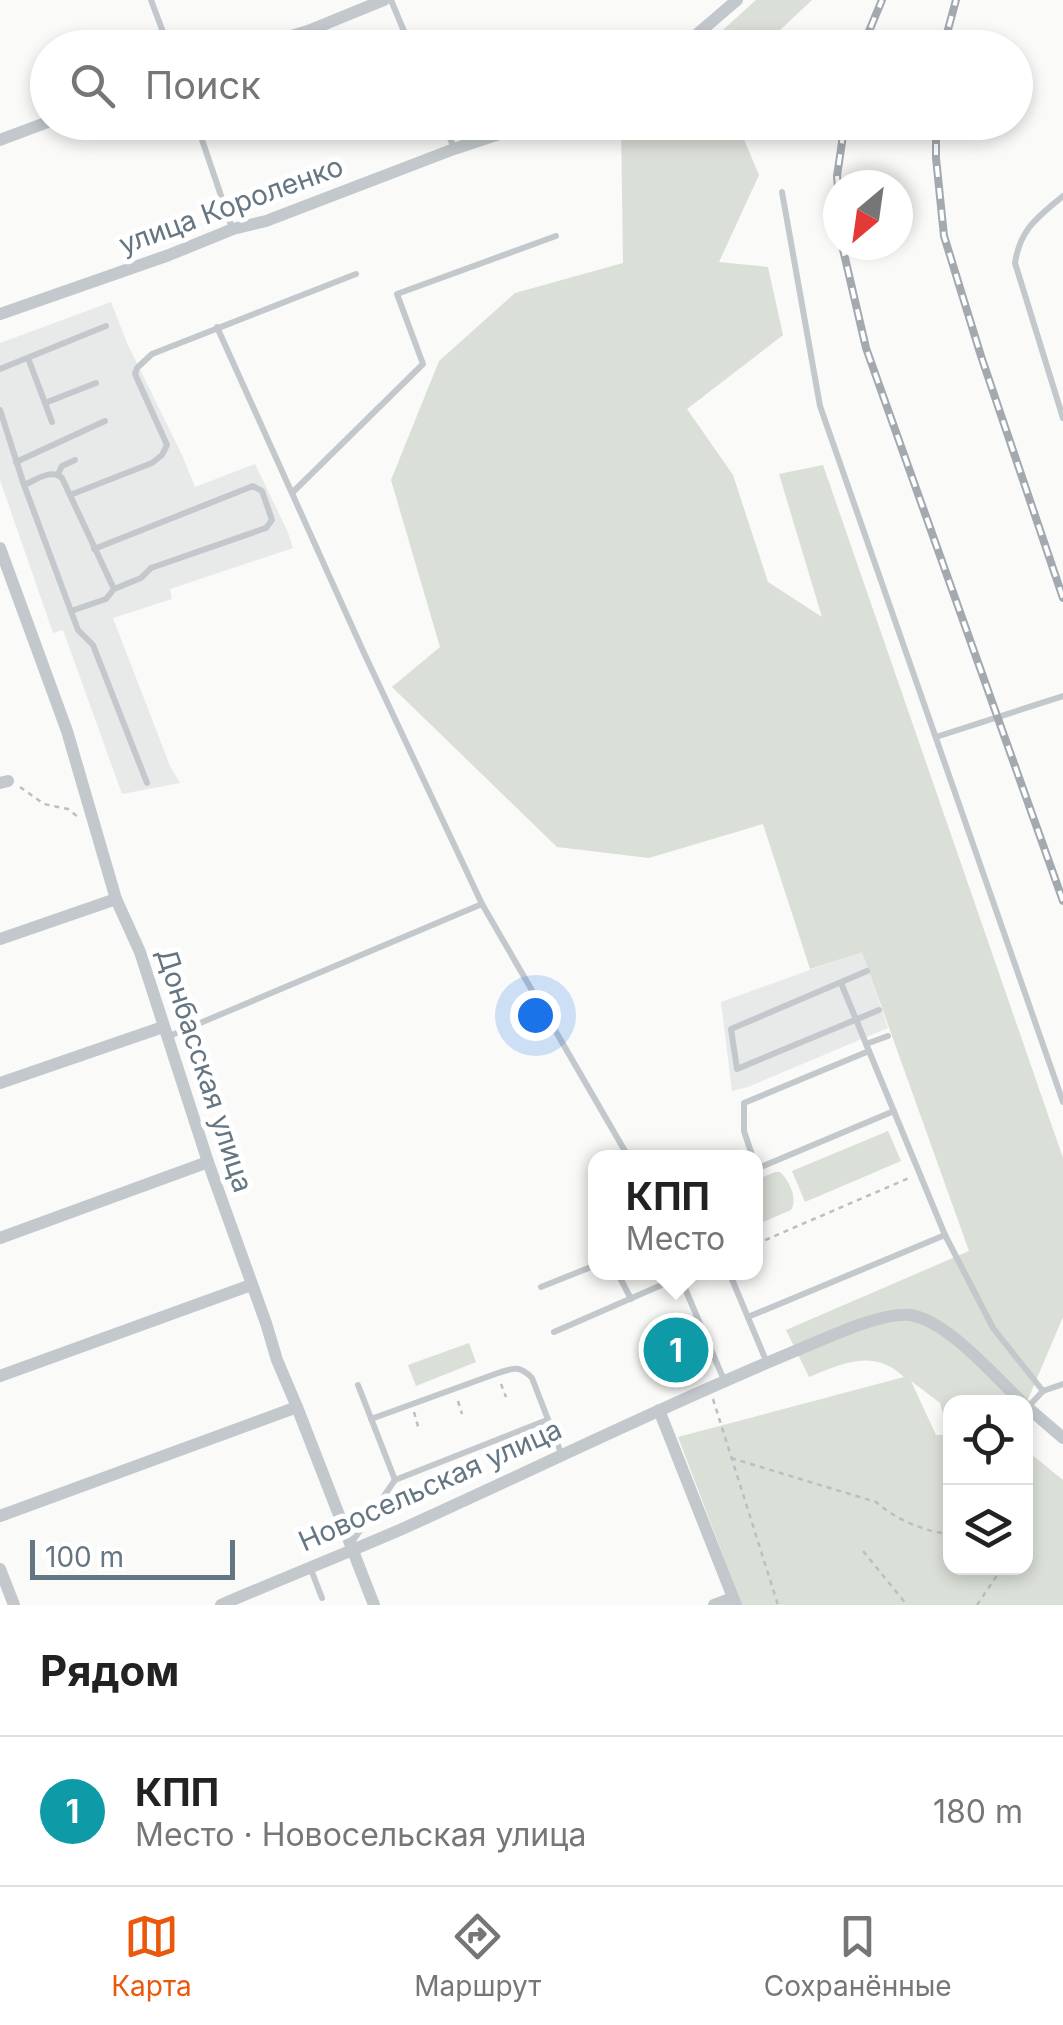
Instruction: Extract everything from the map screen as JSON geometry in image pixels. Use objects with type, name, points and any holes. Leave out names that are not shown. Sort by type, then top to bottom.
[{"type":"street","points":[[308,30],[388,0]]},
{"type":"street","points":[[700,30],[730,2]]},
{"type":"street","points":[[0,140],[30,129]]},
{"type":"street","name":"улица Короленко","points":[[0,314],[233,229],[266,221],[481,140]]},
{"type":"street","name":"Донбасская улица","points":[[0,548],[68,730],[116,899],[140,952],[277,1360],[374,1605]]},
{"type":"street","points":[[0,940],[116,899]]},
{"type":"street","points":[[0,1083],[107,1044],[165,1032]]},
{"type":"street","points":[[0,1238],[208,1162]]},
{"type":"street","points":[[0,1376],[251,1286]]},
{"type":"street","name":"Новосельская улица","points":[[221,1605],[352,1546],[400,1530],[767,1363],[899,1314],[930,1322],[960,1342],[1015,1395]]},
{"type":"street","points":[[0,1516],[297,1406]]},
{"type":"street","points":[[659,1410],[735,1602],[714,1605]]},
{"type":"street","name":"Новосельская улица","points":[[1033,1412],[1063,1438]]},
{"type":"street","points":[[0,1569],[14,1605]]},
{"type":"lane","points":[[151,0],[162,30]]},
{"type":"lane","points":[[388,0],[403,30]]},
{"type":"lane","points":[[202,140],[233,229]]},
{"type":"lane","points":[[450,140],[454,149]]},
{"type":"lane","points":[[782,192],[820,406],[1063,1102]]},
{"type":"lane","points":[[1063,196],[1034,222],[1018,244],[1015,264],[1063,418]]},
{"type":"lane","points":[[293,492],[423,364],[398,294],[556,236]]},
{"type":"lane","points":[[70,495],[162,455],[167,445],[135,374],[152,354],[356,274]]},
{"type":"lane","points":[[0,369],[106,326]]},
{"type":"lane","points":[[218,327],[482,904],[625,1150]]},
{"type":"lane","points":[[28,358],[52,422]]},
{"type":"lane","points":[[45,403],[96,383]]},
{"type":"lane","points":[[0,410],[78,630],[92,645],[146,783]]},
{"type":"lane","points":[[16,462],[104,422]]},
{"type":"lane","points":[[58,474],[62,466],[74,460]]},
{"type":"lane","points":[[58,474],[114,589]]},
{"type":"lane","points":[[24,485],[58,474]]},
{"type":"lane","points":[[71,611],[106,599],[114,589],[152,568],[266,528],[272,520],[262,490],[253,486],[94,549]]},
{"type":"lane","points":[[935,737],[1063,696]]},
{"type":"lane","points":[[165,1032],[482,904]]},
{"type":"lane","points":[[867,970],[731,1028],[736,1068],[879,1010]]},
{"type":"lane","points":[[841,982],[945,1235],[993,1328],[1043,1392]]},
{"type":"lane","points":[[750,1150],[744,1131],[744,1103],[888,1036]]},
{"type":"lane","points":[[763,1165],[894,1111]]},
{"type":"lane","points":[[748,1317],[945,1235]]},
{"type":"lane","points":[[540,1286],[588,1268]]},
{"type":"lane","points":[[621,1280],[631,1300]]},
{"type":"lane","points":[[554,1332],[669,1280]]},
{"type":"lane","points":[[681,1280],[724,1382]]},
{"type":"lane","points":[[732,1280],[767,1363]]},
{"type":"lane","points":[[371,1419],[514,1368],[524,1370],[532,1378],[561,1455]]},
{"type":"lane","points":[[1033,1399],[1063,1384]]},
{"type":"lane","points":[[358,1386],[395,1480]]},
{"type":"lane","points":[[352,1546],[395,1480],[547,1420]]},
{"type":"lane","points":[[310,1566],[322,1598]]},
{"type":"path","points":[[4,782],[27,790],[44,804],[68,809],[96,830]]},
{"type":"path","points":[[763,1241],[920,1174]]},
{"type":"path","points":[[498,1373],[506,1397]]},
{"type":"path","points":[[709,1388],[778,1605]]},
{"type":"path","points":[[454,1389],[462,1414]]},
{"type":"path","points":[[411,1405],[420,1430]]},
{"type":"path","points":[[731,1458],[876,1502],[891,1515],[943,1533]]},
{"type":"path","points":[[863,1551],[906,1605]]},
{"type":"path","points":[[977,1605],[997,1575]]},
{"type":"shaded area","points":[[756,0],[812,0],[780,30],[723,30]]},
{"type":"shaded area","points":[[621,140],[744,140],[759,175],[719,262],[768,267],[783,335],[687,409],[733,475],[768,582],[822,617],[779,474],[823,465],[1063,1158],[1063,1317],[1030,1395],[943,1395],[943,1415],[940,1403],[911,1381],[936,1435],[943,1435],[943,1575],[1033,1575],[1033,1456],[1063,1480],[1063,1605],[742,1605],[678,1437],[904,1377],[881,1363],[858,1361],[809,1377],[786,1330],[969,1251],[862,952],[810,969],[763,824],[649,858],[557,847],[392,687],[440,647],[391,480],[439,361],[515,293],[623,263]]},
{"type":"shaded area","points":[[111,302],[195,487],[255,464],[293,548],[170,589],[172,599],[113,618],[180,783],[122,794],[63,630],[53,633],[0,480],[0,343]]},
{"type":"shaded area","points":[[862,951],[888,1028],[732,1091],[721,1002]]},
{"type":"shaded area","points":[[888,1131],[901,1161],[805,1202],[792,1171]]},
{"type":"shaded area","points":[[780,1172],[793,1195],[793,1206],[763,1222],[763,1177]]},
{"type":"shaded area","points":[[469,1343],[476,1362],[416,1386],[408,1365]]},
{"type":"railway","points":[[870,30],[882,0]]},
{"type":"railway","points":[[948,30],[956,0]]},
{"type":"railway","points":[[838,170],[842,140]]},
{"type":"railway","points":[[936,140],[944,236],[1063,598]]},
{"type":"railway","points":[[845,260],[866,348],[1063,901]]},
{"type":"place","name":"КПП","points":[[676,1350]]}]
